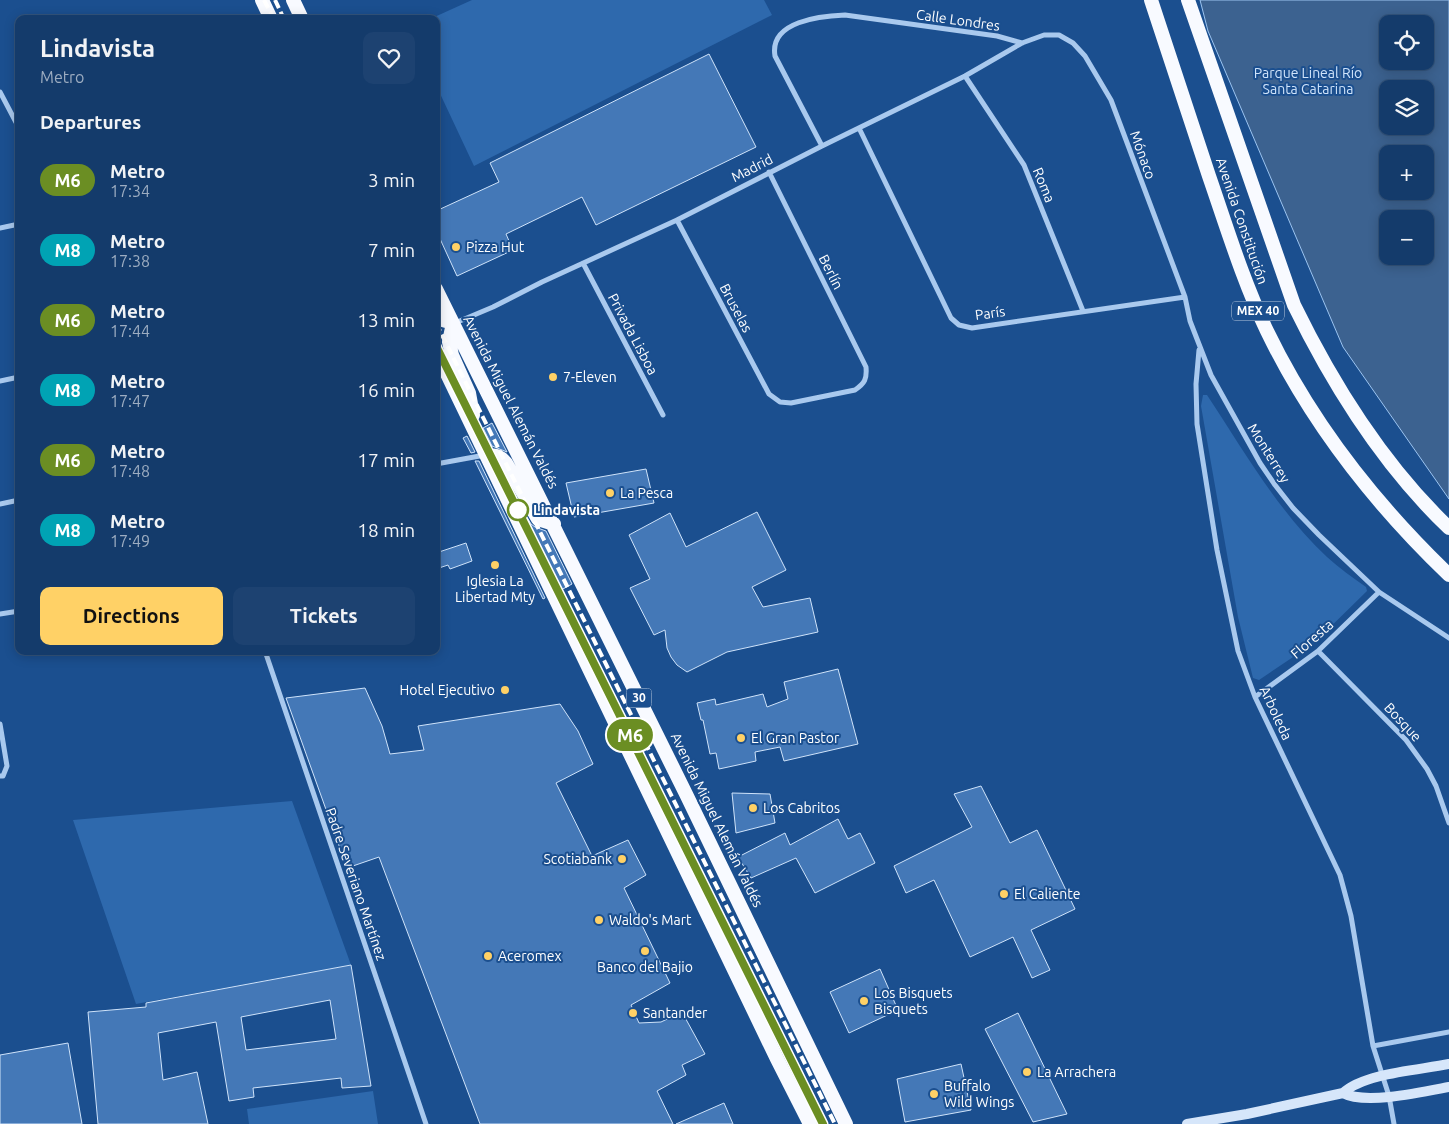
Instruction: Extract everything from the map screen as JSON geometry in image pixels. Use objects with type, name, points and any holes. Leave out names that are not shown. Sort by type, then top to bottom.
[{"type":"highway","points":[[262,0],[269,15]]},
{"type":"highway","points":[[293,0],[300,15]]},
{"type":"highway","name":"Avenida Constitución","points":[[1151,0],[1237,261],[1281,358],[1304,400],[1348,464],[1396,522],[1449,575]]},
{"type":"highway","name":"Avenida Constitución","points":[[1188,0],[1290,296],[1310,339],[1344,398],[1365,429],[1406,482],[1431,511],[1449,528]]},
{"type":"highway","name":"Avenida Miguel Alemán Valdés","points":[[440,296],[554,524],[846,1124]]},
{"type":"highway","points":[[440,319],[454,323],[449,342],[452,355],[469,393],[474,428]]},
{"type":"highway","name":"30","points":[[440,359],[777,1060],[810,1124]]},
{"type":"highway","points":[[486,455],[495,455],[502,458],[538,519],[554,524]]},
{"type":"highway","points":[[839,1109],[854,1124]]},
{"type":"main road","points":[[1187,1124],[1247,1114],[1343,1093],[1355,1084],[1384,1076],[1449,1064]]},
{"type":"main road","points":[[1343,1093],[1357,1098],[1389,1096],[1449,1087]]},
{"type":"street","name":"Calle Londres","points":[[822,146],[775,56],[775,42],[782,32],[790,26],[825,16],[845,16],[997,36],[1022,43]]},
{"type":"street","name":"Madrid","points":[[454,323],[493,307],[677,220],[769,172],[965,76],[1022,43],[1044,35],[1059,35]]},
{"type":"street","name":"Mónaco","points":[[1059,35],[1073,43],[1085,56],[1111,100],[1185,297]]},
{"type":"street","name":"Roma","points":[[965,76],[1024,165],[1083,311]]},
{"type":"street","points":[[0,92],[15,120]]},
{"type":"street","name":"París","points":[[859,128],[951,318],[959,325],[972,328],[1185,297]]},
{"type":"street","name":"Berlín","points":[[769,172],[866,367],[867,377],[864,384],[856,390],[791,402],[780,402]]},
{"type":"street","name":"Bruselas","points":[[677,220],[769,394],[780,402]]},
{"type":"street","points":[[0,228],[15,225]]},
{"type":"street","name":"Privada Lisboa","points":[[583,263],[663,415]]},
{"type":"street","name":"Monterrey","points":[[1185,297],[1190,321],[1215,384],[1275,485],[1306,521],[1347,563],[1379,592],[1449,638]]},
{"type":"street","name":"Arboleda","points":[[1199,346],[1196,384],[1198,434],[1217,550],[1238,651],[1255,697],[1340,875],[1351,916],[1373,1046],[1384,1076],[1394,1124]]},
{"type":"street","points":[[0,381],[15,378]]},
{"type":"street","points":[[440,463],[486,455]]},
{"type":"street","points":[[0,504],[15,501]]},
{"type":"street","name":"Floresta","points":[[1255,697],[1318,651],[1379,592]]},
{"type":"street","points":[[0,614],[15,612]]},
{"type":"street","name":"Bosque","points":[[1318,651],[1411,746],[1436,786],[1449,823]]},
{"type":"street","name":"Padre Severiano Martínez","points":[[265,655],[426,1124]]},
{"type":"street","points":[[0,724],[7,766],[3,776],[0,776]]},
{"type":"street","points":[[1373,1046],[1449,1032]]},
{"type":"shaded area","points":[[472,0],[764,0],[772,15],[474,166],[440,94],[439,15]]},
{"type":"shaded area","name":"Parque Lineal Río Santa Catarina","points":[[1200,0],[1449,0],[1449,499],[1343,347],[1208,31]]},
{"type":"shaded area","points":[[1203,395],[1207,395],[1262,480],[1293,520],[1327,557],[1366,587],[1367,591],[1314,643],[1259,680],[1253,678],[1238,617],[1201,406]]},
{"type":"shaded area","points":[[292,801],[351,965],[136,1004],[73,820]]},
{"type":"shaded area","points":[[373,1091],[378,1124],[249,1124],[247,1109]]},
{"type":"building","points":[[709,54],[756,147],[596,225],[582,197],[506,234],[513,250],[457,276],[440,239],[440,209],[499,182],[490,163]]},
{"type":"building","points":[[492,423],[507,452],[492,446],[483,428]]},
{"type":"building","points":[[467,436],[475,452],[471,453],[463,438]]},
{"type":"building","points":[[475,461],[479,461],[545,598],[543,599]]},
{"type":"building","name":"La Pesca","points":[[646,469],[654,503],[574,517],[566,483]]},
{"type":"building","points":[[520,505],[531,524],[546,531],[572,584],[561,590]]},
{"type":"building","points":[[757,512],[786,570],[752,587],[763,607],[810,598],[818,632],[727,652],[687,672],[677,665],[671,657],[667,648],[665,630],[654,635],[630,588],[650,579],[629,535],[670,513],[686,547]]},
{"type":"building","points":[[466,543],[472,561],[450,569],[448,565],[440,568],[440,552]]},
{"type":"building","points":[[838,669],[858,744],[784,761],[780,747],[755,752],[756,761],[719,769],[716,753],[710,754],[703,720],[701,720],[697,703],[715,699],[716,705],[763,694],[767,707],[788,699],[784,682]]},
{"type":"building","name":"Aceromex","points":[[365,688],[382,726],[390,754],[424,750],[418,726],[560,704],[578,731],[593,764],[556,783],[592,856],[628,840],[646,875],[624,888],[670,983],[631,1005],[639,1023],[661,1022],[682,1012],[705,1054],[682,1065],[686,1075],[657,1091],[673,1124],[480,1124],[379,857],[347,868],[286,698]]},
{"type":"building","name":"El Caliente","points":[[981,786],[1010,843],[1037,830],[1075,909],[1031,930],[1050,970],[1032,978],[1013,937],[970,957],[934,880],[906,893],[894,866],[972,827],[954,794]]},
{"type":"building","name":"Los Cabritos","points":[[732,793],[770,794],[775,823],[736,833]]},
{"type":"building","points":[[838,819],[848,839],[860,833],[875,863],[815,893],[796,858],[751,878],[738,857],[785,833],[790,845]]},
{"type":"building","points":[[351,965],[371,1086],[342,1088],[341,1078],[253,1088],[254,1097],[229,1101],[216,1022],[158,1033],[163,1080],[197,1072],[208,1124],[98,1124],[88,1012],[146,1007],[146,1003]],"holes":[[[330,1000],[336,1039],[246,1050],[241,1017]]]},
{"type":"building","name":"Los Bisquets Bisquets","points":[[880,969],[898,1010],[849,1033],[830,992]]},
{"type":"building","name":"La Arrachera","points":[[1018,1013],[1067,1114],[1033,1122],[985,1029]]},
{"type":"building","points":[[68,1043],[82,1124],[0,1124],[0,1055]]},
{"type":"building","name":"Buffalo Wild Wings","points":[[961,1064],[971,1110],[905,1122],[897,1079]]},
{"type":"building","points":[[724,1103],[733,1124],[676,1124]]},
{"type":"railway","points":[[264,0],[272,15]]},
{"type":"railway","points":[[275,0],[282,15]]},
{"type":"railway","points":[[440,331],[835,1124]]},
{"type":"railway","points":[[440,354],[823,1124]]},
{"type":"metro line","name":"M6","points":[[440,354],[823,1124]]},
{"type":"place","name":"Pizza Hut","points":[[456,247]]},
{"type":"place","name":"7-Eleven","points":[[553,377]]},
{"type":"place","name":"La Pesca","points":[[610,493]]},
{"type":"place","name":"Lindavista","points":[[518,510]]},
{"type":"place","name":"Iglesia La Libertad Mty","points":[[495,565]]},
{"type":"place","name":"Hotel Ejecutivo","points":[[505,690]]},
{"type":"place","name":"El Gran Pastor","points":[[741,738]]},
{"type":"place","name":"Los Cabritos","points":[[753,808]]},
{"type":"place","name":"Scotiabank","points":[[622,859]]},
{"type":"place","name":"El Caliente","points":[[1004,894]]},
{"type":"place","name":"Waldo's Mart","points":[[599,920]]},
{"type":"place","name":"Banco del Bajio","points":[[645,951]]},
{"type":"place","name":"Aceromex","points":[[488,956]]},
{"type":"place","name":"Los Bisquets Bisquets","points":[[864,1001]]},
{"type":"place","name":"Santander","points":[[633,1013]]},
{"type":"place","name":"La Arrachera","points":[[1027,1072]]},
{"type":"place","name":"Buffalo Wild Wings","points":[[934,1094]]}]
